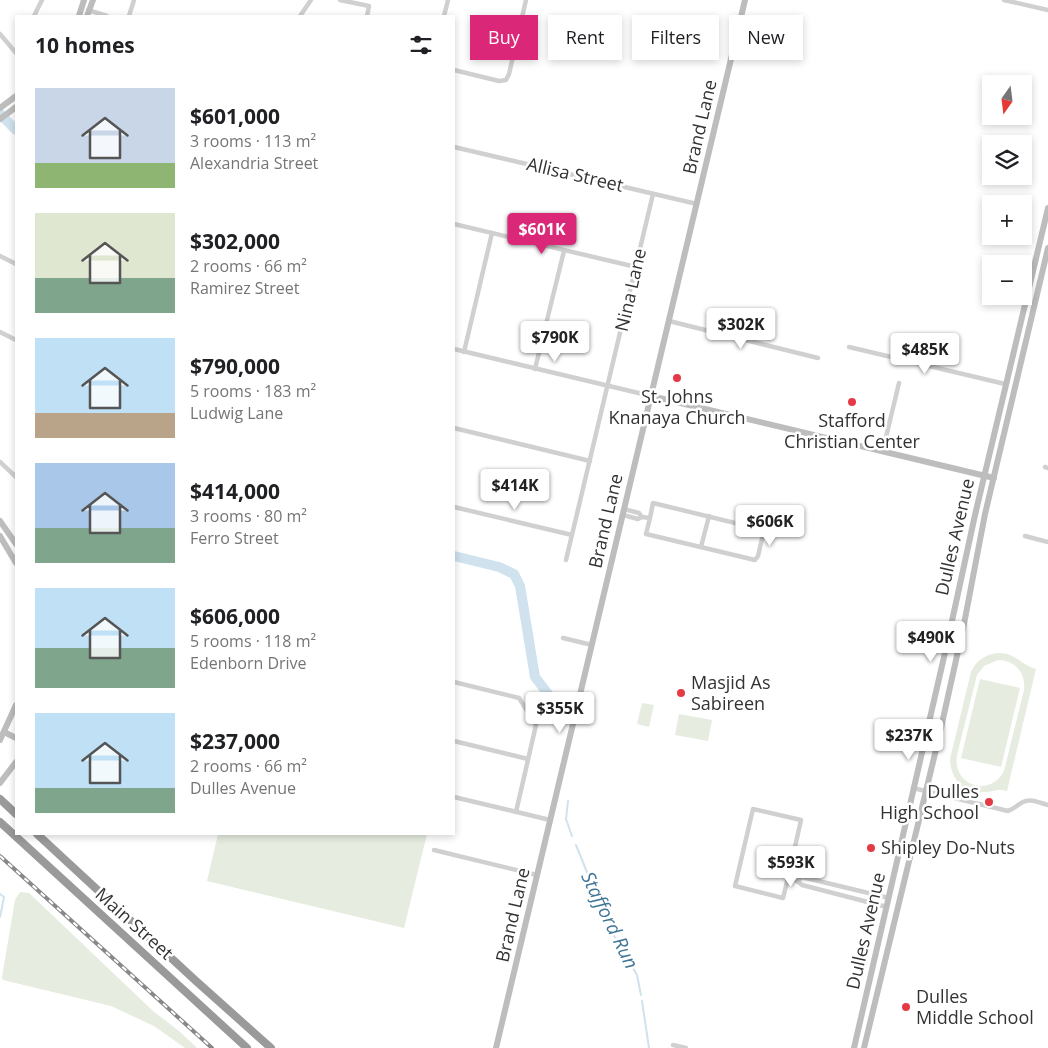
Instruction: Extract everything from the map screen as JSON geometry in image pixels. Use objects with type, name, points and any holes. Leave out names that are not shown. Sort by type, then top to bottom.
[{"type":"highway","points":[[0,799],[15,813]]},
{"type":"highway","name":"Main Street","points":[[0,822],[247,1048]]},
{"type":"highway","name":"Main Street","points":[[38,835],[271,1048]]},
{"type":"main road","points":[[79,15],[84,0]]},
{"type":"main road","points":[[88,13],[93,0]]},
{"type":"main road","name":"Brand Lane","points":[[496,1048],[745,0]]},
{"type":"main road","points":[[0,108],[15,97]]},
{"type":"main road","points":[[0,119],[15,107]]},
{"type":"main road","name":"Dulles Avenue","points":[[854,1048],[1014,345],[1039,245],[1045,237],[1048,208]]},
{"type":"main road","name":"Dulles Avenue","points":[[864,1048],[964,624],[980,538],[1048,247]]},
{"type":"main road","points":[[1014,345],[1024,347]]},
{"type":"main road","points":[[651,396],[994,478]]},
{"type":"main road","points":[[0,521],[15,543]]},
{"type":"main road","points":[[0,536],[15,561]]},
{"type":"main road","points":[[0,740],[15,708]]},
{"type":"main road","points":[[4,732],[15,738]]},
{"type":"main road","points":[[0,783],[15,763]]},
{"type":"street","points":[[34,15],[42,0]]},
{"type":"street","points":[[129,15],[134,0]]},
{"type":"street","points":[[301,15],[311,0]]},
{"type":"street","points":[[340,0],[369,6],[366,15]]},
{"type":"street","points":[[444,15],[448,0]]},
{"type":"street","points":[[455,70],[499,81],[506,80],[526,0]]},
{"type":"street","points":[[1004,0],[1048,10]]},
{"type":"street","points":[[82,7],[88,13],[101,15]]},
{"type":"street","points":[[0,34],[15,52]]},
{"type":"street","points":[[12,48],[15,44]]},
{"type":"street","name":"Allisa Street","points":[[455,147],[697,204]]},
{"type":"street","name":"Nina Lane","points":[[566,560],[653,194]]},
{"type":"street","points":[[455,224],[636,267]]},
{"type":"street","points":[[464,352],[492,233]]},
{"type":"street","points":[[1039,245],[1048,247]]},
{"type":"street","points":[[535,369],[564,250]]},
{"type":"street","points":[[0,256],[15,264]]},
{"type":"street","points":[[669,321],[818,358]]},
{"type":"street","points":[[0,332],[15,340]]},
{"type":"street","points":[[849,347],[1005,384]]},
{"type":"street","points":[[455,349],[651,396]]},
{"type":"street","points":[[885,452],[886,437],[900,383]]},
{"type":"street","points":[[455,428],[590,460]]},
{"type":"street","points":[[0,462],[15,476]]},
{"type":"street","points":[[653,503],[709,516],[764,530],[758,556],[755,560],[646,534],[653,503]]},
{"type":"street","points":[[455,507],[572,534]]},
{"type":"street","points":[[624,512],[639,513],[650,518]]},
{"type":"street","points":[[701,547],[709,516]]},
{"type":"street","points":[[1025,536],[1048,542]]},
{"type":"street","points":[[563,638],[592,645]]},
{"type":"street","points":[[455,682],[519,698],[536,725],[516,812]]},
{"type":"street","points":[[455,741],[528,759]]},
{"type":"street","points":[[913,788],[1008,811],[1024,802],[1031,801],[1048,805]]},
{"type":"street","points":[[455,797],[550,820]]},
{"type":"street","points":[[753,809],[801,820],[788,878],[783,898],[736,886],[753,809]]},
{"type":"street","points":[[434,850],[537,875]]},
{"type":"street","points":[[797,881],[802,877],[889,898]]},
{"type":"street","points":[[788,878],[802,885],[887,907]]},
{"type":"street","points":[[673,1045],[686,1048]]},
{"type":"shaded area","points":[[1003,653],[1009,655],[1036,669],[1007,791],[976,792],[964,787],[955,778],[950,759],[971,672],[981,659],[992,654]],"holes":[[[998,660],[1010,662],[1018,669],[1024,684],[1004,771],[998,779],[990,784],[982,786],[973,785],[960,774],[957,766],[957,755],[977,675],[984,666]]]},
{"type":"shaded area","points":[[980,679],[1020,688],[1001,767],[961,758]]},
{"type":"shaded area","points":[[642,703],[654,705],[649,727],[637,724]]},
{"type":"shaded area","points":[[679,714],[712,720],[708,741],[675,735]]},
{"type":"shaded area","points":[[218,835],[427,835],[404,928],[207,881]]},
{"type":"shaded area","points":[[20,892],[29,893],[153,1011],[197,1048],[185,1048],[154,1026],[111,1006],[3,980],[15,900]]},
{"type":"waterway","name":"Stafford Run","points":[[0,114],[15,129]]},
{"type":"waterway","name":"Stafford Run","points":[[455,556],[499,567],[514,574],[520,586],[535,677],[555,703],[558,712]]},
{"type":"waterway","name":"Stafford Run","points":[[568,801],[566,819],[572,836]]},
{"type":"waterway","name":"Stafford Run","points":[[576,845],[610,929],[637,975],[641,995]]},
{"type":"waterway","points":[[0,894],[4,897],[0,917]]},
{"type":"waterway","name":"Stafford Run","points":[[642,1001],[649,1048]]},
{"type":"railway","points":[[0,856],[212,1048]]},
{"type":"place","name":"St. Johns Knanaya Church","points":[[677,378]]},
{"type":"place","name":"Stafford Christian Center","points":[[852,402]]},
{"type":"place","name":"Masjid As Sabireen","points":[[681,693]]},
{"type":"place","name":"Dulles High School","points":[[989,802]]},
{"type":"place","name":"Shipley Do-Nuts","points":[[871,848]]},
{"type":"place","name":"Dulles Middle School","points":[[906,1007]]}]
